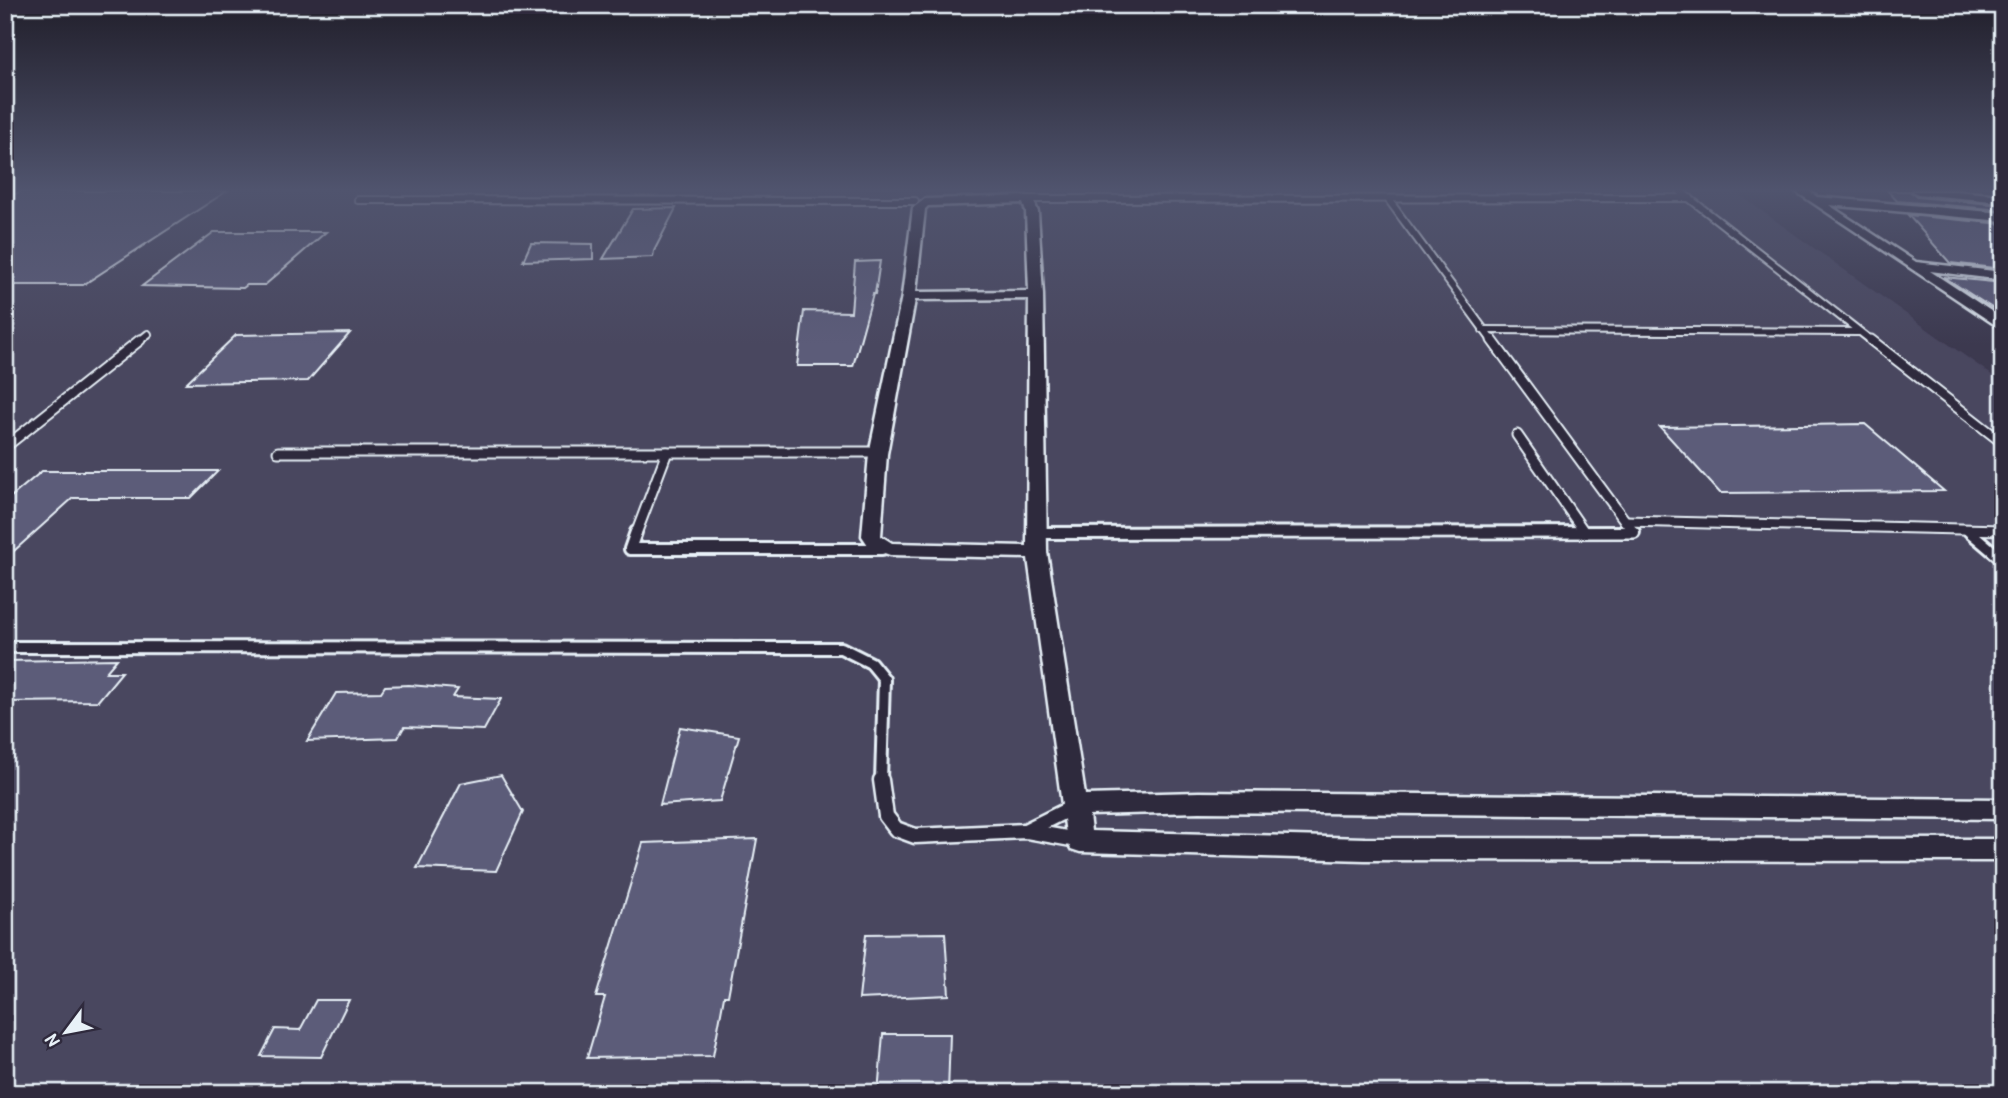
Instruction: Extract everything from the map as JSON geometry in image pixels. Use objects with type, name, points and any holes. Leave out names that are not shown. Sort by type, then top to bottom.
[{"type":"street","points":[[916,242],[909,296],[878,452],[871,536],[877,544],[890,549],[1038,543]]},
{"type":"street","points":[[1033,242],[1038,543],[1080,841],[1365,849],[2003,850]]},
{"type":"street","points":[[1878,242],[2003,326]]},
{"type":"street","points":[[1914,266],[2003,275]]},
{"type":"street","points":[[909,296],[1036,295]]},
{"type":"street","points":[[1076,806],[1213,802],[2003,809]]},
{"type":"lane","points":[[1038,543],[1634,533],[1419,242]]},
{"type":"lane","points":[[1746,242],[2003,443]]},
{"type":"lane","points":[[1483,330],[1859,332]]},
{"type":"lane","points":[[5,447],[148,334]]},
{"type":"lane","points":[[1517,435],[1584,533]]},
{"type":"lane","points":[[278,452],[878,452]]},
{"type":"lane","points":[[667,452],[630,549],[890,549]]},
{"type":"lane","points":[[1625,522],[2003,530]]},
{"type":"lane","points":[[1966,529],[2003,560]]},
{"type":"lane","points":[[5,647],[841,648],[868,659],[878,668],[884,679],[881,782],[886,816],[896,830],[915,836],[1027,831],[1080,841]]},
{"type":"lane","points":[[1027,831],[1076,806]]},
{"type":"shaded area","points":[[5,242],[1806,242],[2003,383],[2003,1093],[5,1093]]},
{"type":"building","points":[[5,242],[149,242],[83,285],[5,285]]},
{"type":"building","points":[[200,242],[314,242],[265,285],[247,285],[243,288],[142,286]]},
{"type":"building","points":[[613,242],[658,242],[653,257],[603,259]]},
{"type":"building","points":[[1932,242],[2003,242],[2003,269],[1950,263]]},
{"type":"building","points":[[531,243],[593,244],[593,259],[523,261]]},
{"type":"building","points":[[880,261],[875,294],[853,366],[797,366],[804,311],[851,312],[855,262]]},
{"type":"building","points":[[1944,277],[2003,283],[2003,315],[1978,299]]},
{"type":"building","points":[[350,333],[308,381],[186,383],[236,335]]},
{"type":"building","points":[[1865,424],[1944,491],[1720,493],[1660,427]]},
{"type":"building","points":[[42,471],[218,471],[191,498],[73,498],[5,559],[5,502]]},
{"type":"building","points":[[117,659],[106,672],[122,672],[98,701],[5,702],[5,661]]},
{"type":"building","points":[[385,686],[458,689],[453,697],[501,699],[484,730],[404,727],[398,738],[307,741],[336,693],[381,692]]},
{"type":"building","points":[[680,727],[739,736],[720,801],[660,805]]},
{"type":"building","points":[[501,775],[523,812],[496,871],[417,868],[461,783]]},
{"type":"building","points":[[757,839],[728,996],[724,996],[713,1056],[587,1058],[605,997],[596,997],[643,843]]},
{"type":"building","points":[[945,933],[949,995],[859,999],[866,934]]},
{"type":"building","points":[[316,1000],[349,1000],[321,1057],[261,1056],[275,1029],[300,1030]]},
{"type":"building","points":[[883,1034],[950,1034],[948,1093],[878,1093]]}]
